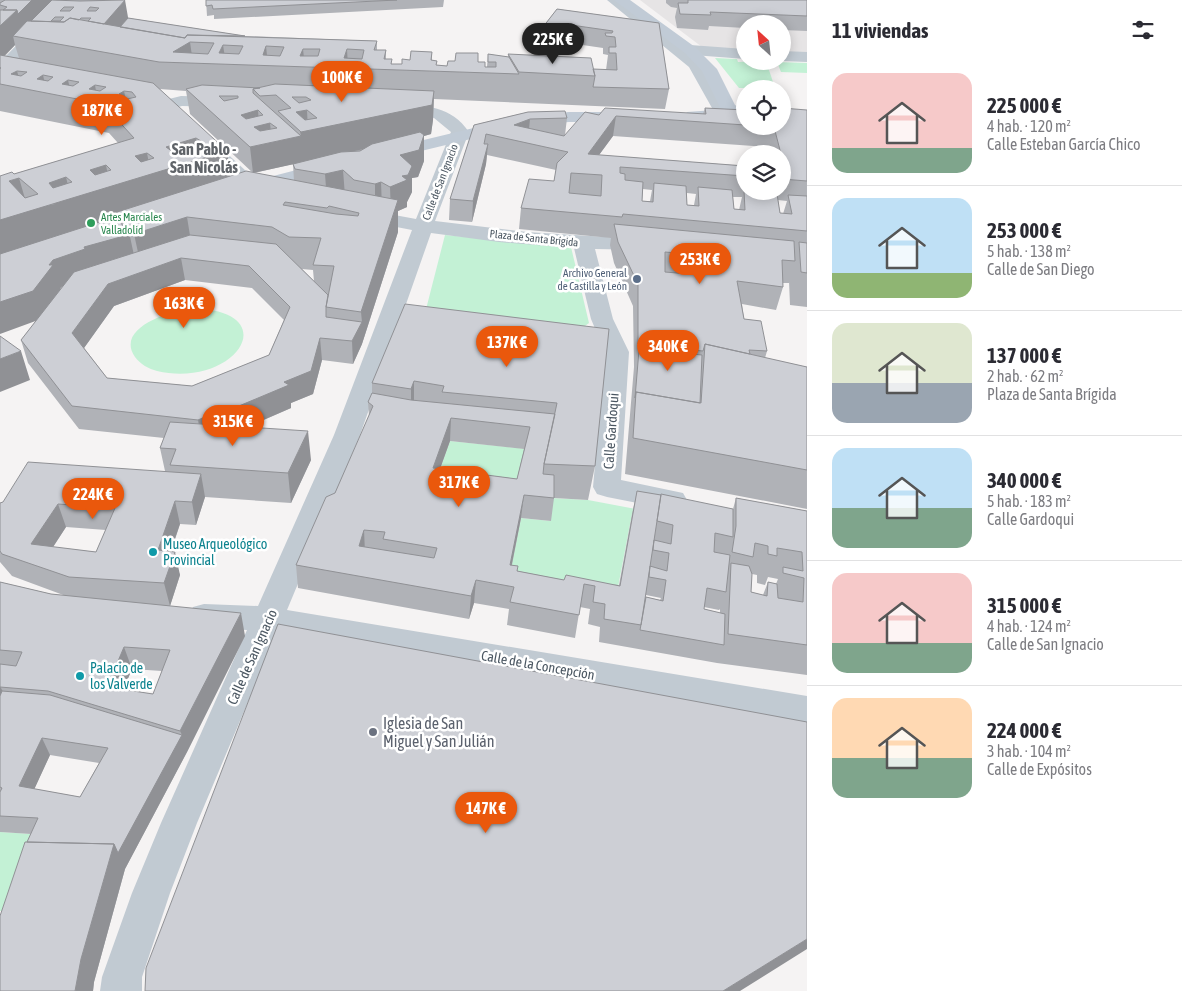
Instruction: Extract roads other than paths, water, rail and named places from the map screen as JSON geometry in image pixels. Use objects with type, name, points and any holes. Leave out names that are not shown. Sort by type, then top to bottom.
[{"type":"main road","points":[[621,0],[681,46]]},
{"type":"main road","points":[[675,116],[734,114]]},
{"type":"main road","points":[[372,157],[524,121],[569,117],[634,117]]},
{"type":"main road","points":[[228,194],[344,164]]},
{"type":"street","points":[[2,69],[69,0]]},
{"type":"street","points":[[614,0],[681,46],[695,64],[718,104],[734,114]]},
{"type":"street","points":[[681,46],[736,53]]},
{"type":"street","points":[[791,56],[807,57]]},
{"type":"street","points":[[2,69],[22,73]]},
{"type":"street","points":[[166,107],[181,101],[242,103]]},
{"type":"street","points":[[377,108],[440,113],[455,124],[460,132],[458,136]]},
{"type":"street","points":[[192,130],[252,187],[267,197],[289,202]]},
{"type":"street","name":"Calle de San Ignacio","points":[[121,991],[122,977],[151,893],[179,823],[347,435],[399,325],[423,227],[458,136]]},
{"type":"street","name":"Plaza de Santa Brígida","points":[[346,212],[423,227],[583,242],[602,319],[617,352]]},
{"type":"street","points":[[583,242],[622,242],[671,246]]},
{"type":"street","points":[[587,348],[617,352]]},
{"type":"street","name":"Calle Gardoqui","points":[[617,352],[607,487],[693,504]]},
{"type":"street","name":"Calle de la Concepción","points":[[174,615],[268,619],[807,710]]},
{"type":"place","name":"Artes Marciales Valladolid","points":[[91,223]]},
{"type":"place","name":"Archivo General de Castilla y León","points":[[637,279]]},
{"type":"place","name":"Museo Arqueológico Provincial","points":[[153,552]]},
{"type":"place","name":"Palacio de los Valverde","points":[[80,676]]},
{"type":"place","name":"Iglesia de San Miguel y San Julián","points":[[373,732]]},
{"type":"district","name":"San Pablo - San Nicolás","points":[[204,158]]}]
